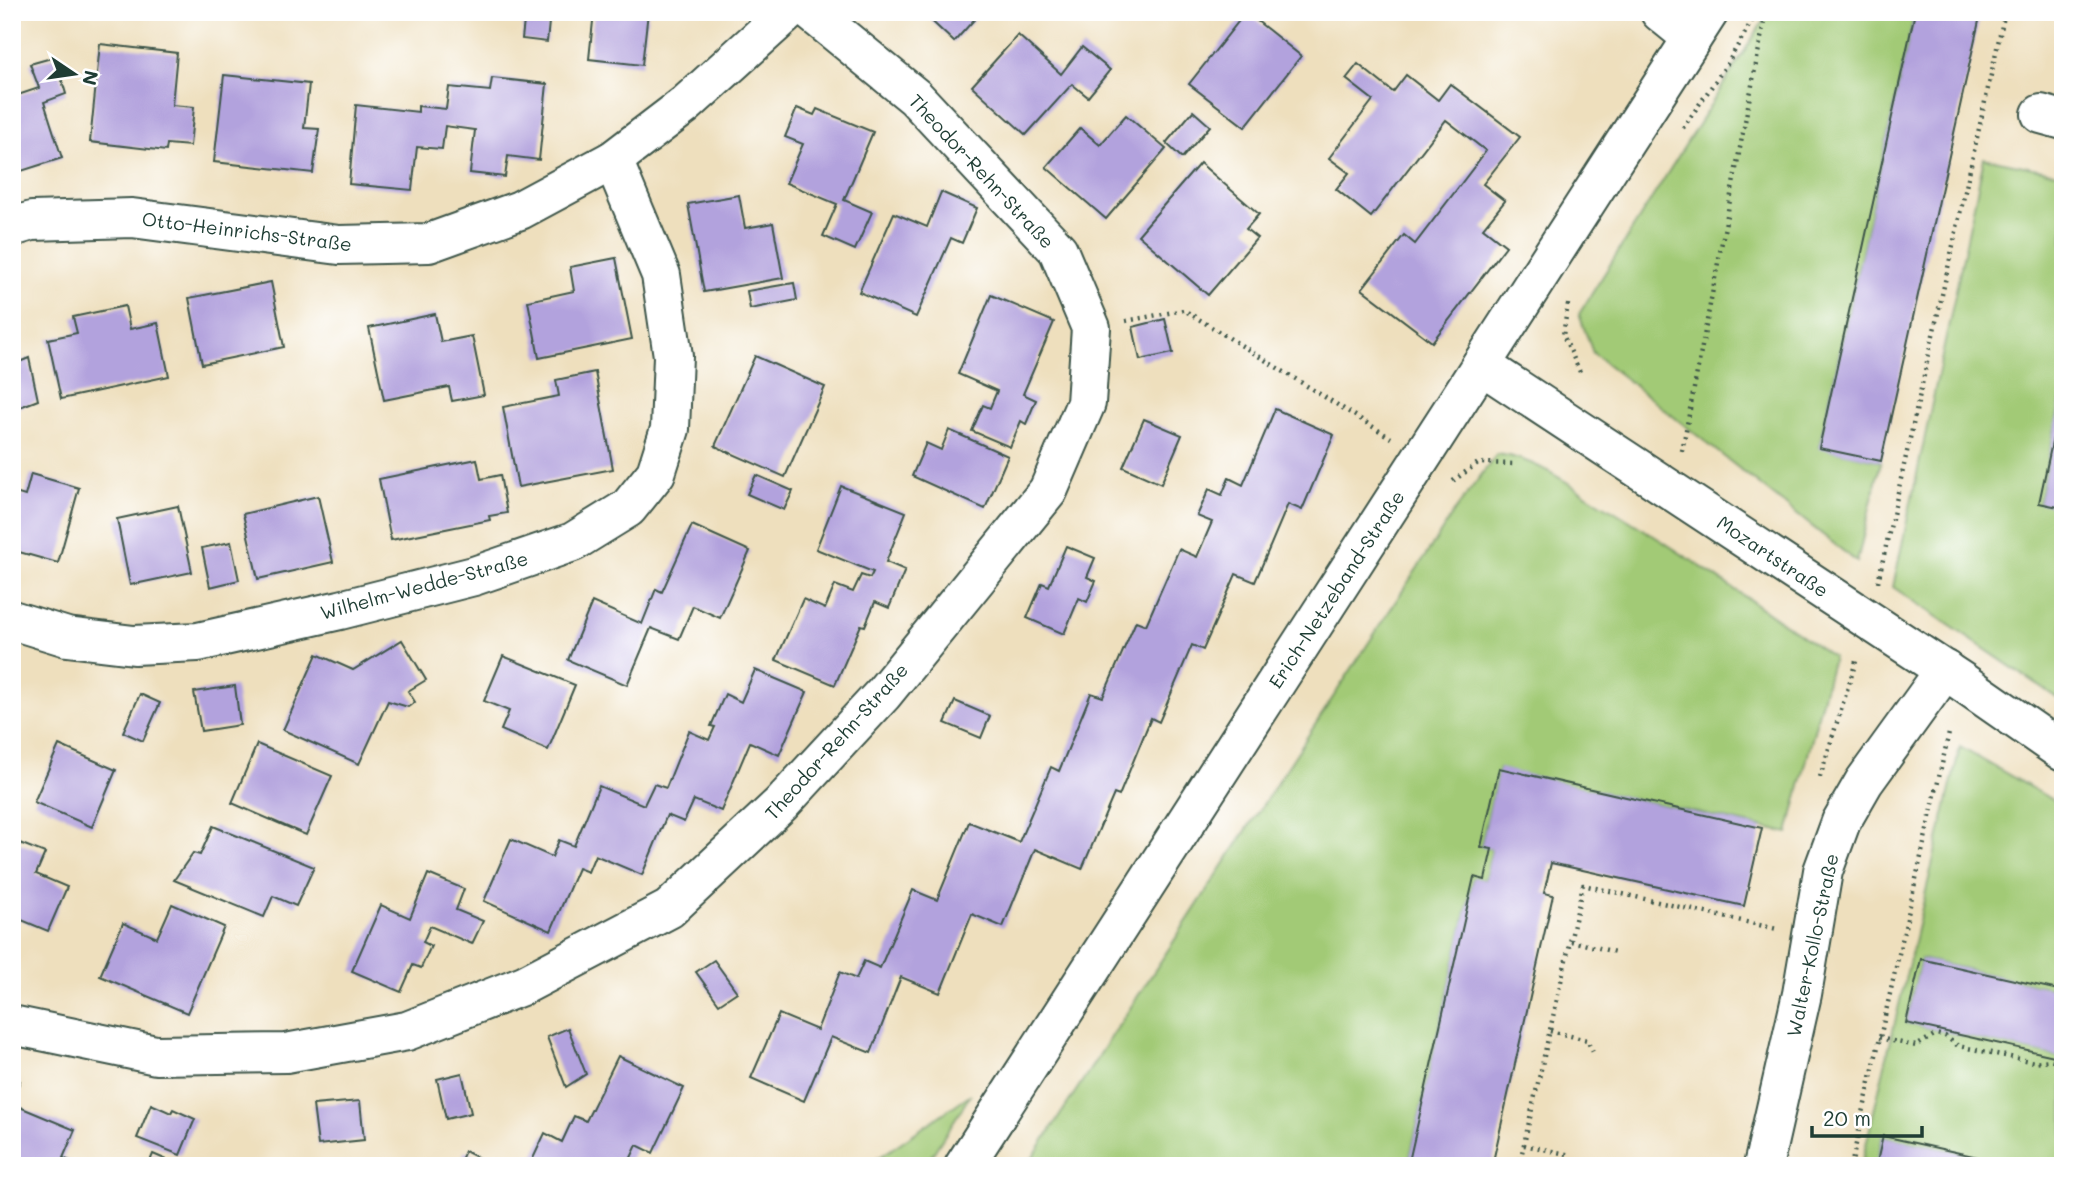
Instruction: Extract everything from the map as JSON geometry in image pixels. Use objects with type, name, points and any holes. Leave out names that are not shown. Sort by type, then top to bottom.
[{"type":"street","name":"Otto-Heinrichs-Straße","points":[[12,227],[32,221],[132,218],[339,245],[429,243],[520,210],[613,160],[685,104],[788,12]]},
{"type":"street","name":"Theodor-Rehn-Straße","points":[[12,1025],[156,1055],[286,1053],[407,1031],[524,985],[669,909],[781,804],[883,694],[1048,491],[1086,403],[1091,328],[1058,250],[915,97],[811,12]]},
{"type":"street","points":[[1660,12],[1701,25]]},
{"type":"street","name":"Erich-Netzeband-Straße","points":[[964,1166],[1701,25]]},
{"type":"street","name":"Wilhelm-Wedde-Straße","points":[[12,620],[68,637],[107,642],[134,645],[198,642],[474,576],[573,542],[628,508],[656,473],[670,429],[673,356],[661,275],[613,160]]},
{"type":"street","name":"Mozartstraße","points":[[1481,365],[1675,491],[2063,752]]},
{"type":"street","name":"Walter-Kollo-Straße","points":[[1763,1166],[1802,994],[1823,871],[1840,822],[1864,782],[1953,676]]},
{"type":"path","points":[[1675,491],[1766,12]]},
{"type":"path","points":[[1817,787],[1869,620],[2005,12]]},
{"type":"path","points":[[1570,293],[1563,335],[1580,372]]},
{"type":"path","points":[[1091,328],[1184,310],[1421,457],[1441,490],[1478,463],[1517,464]]},
{"type":"path","points":[[1851,1166],[1953,676]]},
{"type":"path","points":[[1519,1166],[1584,885],[1812,937]]},
{"type":"path","points":[[1773,928],[1777,915]]},
{"type":"path","points":[[1571,941],[1615,951]]},
{"type":"path","points":[[1550,1031],[1587,1040],[1593,1052]]},
{"type":"path","points":[[1879,1038],[1916,1046],[1936,1034],[1945,1036],[1958,1046],[2034,1062],[2051,1060],[2063,1063]]},
{"type":"path","points":[[1524,1145],[1571,1155]]},
{"type":"green space","points":[[1769,12],[1915,12],[1819,447],[1881,461],[1857,562],[1593,353],[1579,314]]},
{"type":"green space","points":[[1984,158],[2063,174],[2063,391],[2039,502],[2063,508],[2063,702],[1893,587]]},
{"type":"green space","points":[[1497,454],[1524,460],[1561,479],[1687,557],[1833,657],[1788,833],[1499,769],[1481,846],[1492,849],[1485,880],[1474,878],[1408,1166],[1027,1166],[1456,509]]},
{"type":"green space","points":[[1960,747],[2063,806],[2063,991],[1921,959],[1906,1023],[2063,1058],[2063,1166],[2019,1166],[1883,1136],[1876,1166],[1861,1166]]},
{"type":"green space","points":[[971,1094],[925,1166],[867,1166]]},
{"type":"building","points":[[525,12],[550,12],[547,42],[522,39]]},
{"type":"building","points":[[594,12],[648,12],[642,65],[589,59]]},
{"type":"building","points":[[922,12],[981,12],[954,42]]},
{"type":"building","points":[[1246,12],[1301,56],[1245,127],[1189,84]]},
{"type":"building","points":[[1915,12],[1981,12],[1881,461],[1819,448]]},
{"type":"building","points":[[1018,35],[1061,74],[1082,47],[1110,70],[1088,97],[1072,84],[1026,135],[972,86]]},
{"type":"building","points":[[100,44],[177,53],[172,105],[194,107],[190,146],[167,144],[166,151],[90,142]]},
{"type":"building","points":[[55,57],[66,94],[44,102],[62,158],[12,174],[12,97],[39,88],[30,64]]},
{"type":"building","points":[[1358,64],[1393,92],[1406,75],[1438,100],[1450,84],[1520,137],[1483,184],[1505,201],[1483,228],[1506,246],[1432,342],[1362,289],[1404,235],[1415,244],[1486,151],[1446,120],[1371,217],[1336,189],[1349,173],[1329,158],[1373,100],[1346,79]]},
{"type":"building","points":[[224,75],[309,84],[304,128],[319,129],[313,173],[214,162]]},
{"type":"building","points":[[492,78],[547,84],[539,160],[508,156],[505,177],[470,173],[475,130],[445,126],[442,149],[417,147],[412,190],[349,184],[356,105],[418,112],[418,106],[446,109],[449,87],[490,91]]},
{"type":"building","points":[[797,108],[814,115],[817,109],[873,132],[844,200],[872,212],[855,250],[823,236],[837,204],[786,183],[803,144],[785,137]]},
{"type":"building","points":[[1193,111],[1210,126],[1182,158],[1166,143]]},
{"type":"building","points":[[1126,115],[1166,149],[1106,219],[1046,167],[1080,128],[1100,145]]},
{"type":"building","points":[[1200,163],[1259,214],[1246,229],[1257,238],[1208,295],[1138,235]]},
{"type":"building","points":[[941,192],[977,208],[962,243],[951,238],[916,317],[859,292],[894,213],[927,227]]},
{"type":"building","points":[[739,195],[745,228],[773,223],[783,278],[704,292],[688,204]]},
{"type":"building","points":[[616,258],[632,339],[539,358],[528,301],[574,291],[570,267]]},
{"type":"building","points":[[271,282],[284,347],[202,364],[189,298]]},
{"type":"building","points":[[794,283],[797,300],[750,309],[747,291]]},
{"type":"building","points":[[991,295],[1054,322],[1023,394],[1036,400],[1026,424],[1021,421],[1010,447],[972,431],[983,405],[990,408],[997,391],[958,374]]},
{"type":"building","points":[[125,306],[130,329],[158,323],[169,376],[61,399],[48,339],[77,333],[73,317]]},
{"type":"building","points":[[435,314],[441,342],[472,336],[484,395],[452,401],[449,387],[384,400],[369,328]]},
{"type":"building","points":[[1165,319],[1173,353],[1140,360],[1133,327]]},
{"type":"building","points":[[755,356],[825,387],[785,477],[715,446]]},
{"type":"building","points":[[29,358],[38,400],[12,410],[12,365]]},
{"type":"building","points":[[595,372],[613,469],[518,487],[503,407],[559,396],[556,380]]},
{"type":"building","points":[[2063,397],[2063,508],[2039,503]]},
{"type":"building","points":[[1275,409],[1334,435],[1302,510],[1288,504],[1255,582],[1236,574],[1203,650],[1192,645],[1159,722],[1151,718],[1119,796],[1114,794],[1082,869],[1035,849],[1003,927],[972,914],[940,993],[901,977],[871,1053],[831,1037],[804,1101],[751,1078],[779,1014],[817,1030],[840,972],[856,979],[864,961],[880,968],[913,890],[937,900],[969,822],[1019,842],[1051,767],[1059,771],[1091,693],[1103,697],[1136,621],[1146,625],[1179,549],[1197,557],[1212,522],[1197,516],[1209,489],[1222,495],[1229,478],[1243,485]]},
{"type":"building","points":[[1144,419],[1182,435],[1161,484],[1123,467]]},
{"type":"building","points":[[949,430],[1008,456],[985,509],[912,476],[926,443],[941,450]]},
{"type":"building","points":[[477,459],[481,479],[500,475],[507,513],[489,516],[490,520],[391,540],[379,479]]},
{"type":"building","points":[[31,474],[79,488],[58,563],[12,550],[12,492],[25,496]]},
{"type":"building","points":[[756,475],[793,491],[784,510],[747,494]]},
{"type":"building","points":[[841,486],[906,512],[886,562],[905,570],[889,608],[875,602],[865,626],[861,625],[835,685],[776,660],[803,599],[825,609],[835,585],[853,592],[861,575],[870,578],[873,572],[816,549]]},
{"type":"building","points":[[318,496],[333,562],[258,579],[243,514]]},
{"type":"building","points":[[178,506],[192,572],[130,585],[117,519]]},
{"type":"building","points":[[692,525],[750,551],[720,618],[693,606],[679,639],[651,628],[627,685],[568,660],[592,602],[642,624],[656,589],[662,592]]},
{"type":"building","points":[[231,542],[239,580],[210,587],[202,548]]},
{"type":"building","points":[[1066,546],[1095,558],[1087,577],[1096,581],[1087,602],[1079,598],[1064,634],[1027,618],[1042,583],[1049,586]]},
{"type":"building","points":[[402,640],[426,680],[408,691],[415,702],[408,707],[388,701],[359,764],[283,730],[317,654],[353,670]]},
{"type":"building","points":[[503,656],[575,685],[548,750],[501,730],[509,711],[484,701]]},
{"type":"building","points":[[755,670],[807,692],[779,755],[750,742],[721,811],[694,800],[684,822],[667,815],[642,875],[595,855],[588,872],[578,868],[551,931],[484,901],[511,839],[552,857],[559,840],[574,846],[599,786],[644,805],[654,784],[666,788],[689,731],[709,740],[715,727],[711,726],[725,694],[741,702]]},
{"type":"building","points":[[235,686],[240,725],[201,731],[194,692]]},
{"type":"building","points":[[140,694],[160,703],[143,741],[123,732]]},
{"type":"building","points":[[955,701],[990,716],[981,738],[945,723]]},
{"type":"building","points":[[257,744],[332,776],[306,835],[232,803]]},
{"type":"building","points":[[59,745],[116,770],[92,827],[34,802]]},
{"type":"building","points":[[1499,768],[1762,828],[1744,906],[1551,863],[1544,893],[1553,895],[1492,1166],[1408,1166],[1474,877],[1485,880],[1492,849],[1481,847]]},
{"type":"building","points":[[213,826],[314,867],[296,906],[273,896],[264,917],[174,880],[193,853],[200,855]]},
{"type":"building","points":[[12,840],[45,853],[36,874],[67,887],[48,931],[17,918],[12,930]]},
{"type":"building","points":[[428,874],[464,889],[456,910],[483,921],[472,944],[430,926],[423,942],[431,946],[421,968],[413,965],[401,992],[352,971],[381,905],[410,918]]},
{"type":"building","points":[[172,904],[224,927],[187,1013],[100,976],[123,923],[157,938]]},
{"type":"building","points":[[1921,959],[2063,991],[2063,1058],[1906,1023]]},
{"type":"building","points":[[714,960],[737,992],[719,1004],[696,972]]},
{"type":"building","points":[[568,1028],[586,1074],[566,1087],[547,1037]]},
{"type":"building","points":[[618,1056],[684,1088],[653,1153],[637,1145],[627,1166],[519,1166],[521,1161],[530,1165],[545,1133],[562,1142],[574,1116],[586,1121]]},
{"type":"building","points":[[462,1073],[471,1113],[446,1119],[437,1079]]},
{"type":"building","points":[[12,1078],[20,1081],[12,1100]]},
{"type":"building","points":[[360,1101],[364,1140],[318,1145],[313,1105]]},
{"type":"building","points":[[151,1104],[171,1113],[173,1109],[195,1119],[180,1155],[137,1138]]},
{"type":"building","points":[[15,1105],[75,1130],[63,1158],[81,1166],[12,1166],[12,1112]]},
{"type":"building","points":[[1883,1136],[2014,1165],[2014,1166],[1876,1166]]},
{"type":"building","points":[[465,1151],[494,1166],[458,1166]]},
{"type":"building","points":[[153,1154],[181,1166],[148,1166]]}]
